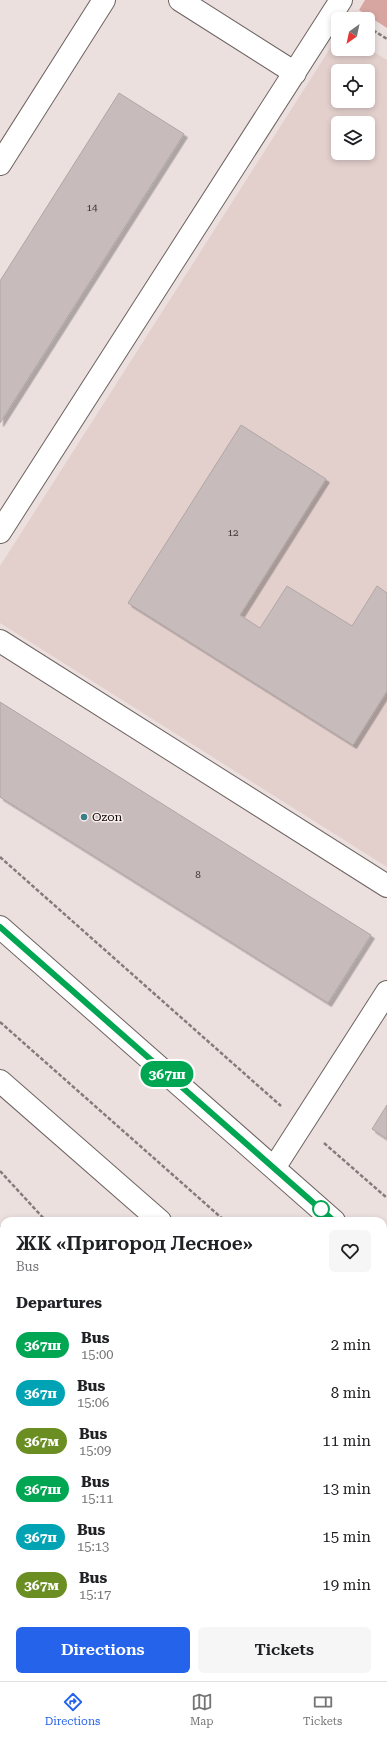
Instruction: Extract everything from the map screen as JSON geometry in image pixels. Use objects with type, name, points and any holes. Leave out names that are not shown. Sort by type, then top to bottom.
[{"type":"street","points":[[0,164],[104,0]]},
{"type":"street","points":[[180,0],[295,73]]},
{"type":"street","points":[[0,532],[341,0]]},
{"type":"street","points":[[0,640],[387,886]]},
{"type":"street","points":[[0,927],[329,1217]]},
{"type":"street","points":[[274,1168],[387,992]]},
{"type":"street","points":[[0,1081],[155,1217]]},
{"type":"path","points":[[375,31],[387,39]]},
{"type":"path","points":[[0,857],[387,1198]]},
{"type":"path","points":[[0,1022],[220,1217]]},
{"type":"path","points":[[0,1170],[42,1217]]},
{"type":"shaded area","points":[[365,0],[387,0],[387,28],[375,20],[375,12],[362,12],[359,10]]},
{"type":"shaded area","points":[[331,47],[331,56],[375,56],[375,52],[387,60],[387,867],[0,623],[0,566]]},
{"type":"building","points":[[119,93],[184,134],[0,423],[0,281]]},
{"type":"building","points":[[241,425],[326,479],[240,615],[260,628],[287,586],[352,626],[377,586],[387,593],[387,691],[353,745],[128,603]]},
{"type":"building","points":[[0,702],[371,935],[328,1003],[0,797]]},
{"type":"building","points":[[387,1105],[387,1139],[372,1129]]},
{"type":"bus line","name":"367ш","points":[[0,927],[329,1217]]},
{"type":"place","name":"Ozon","points":[[84,817]]}]
